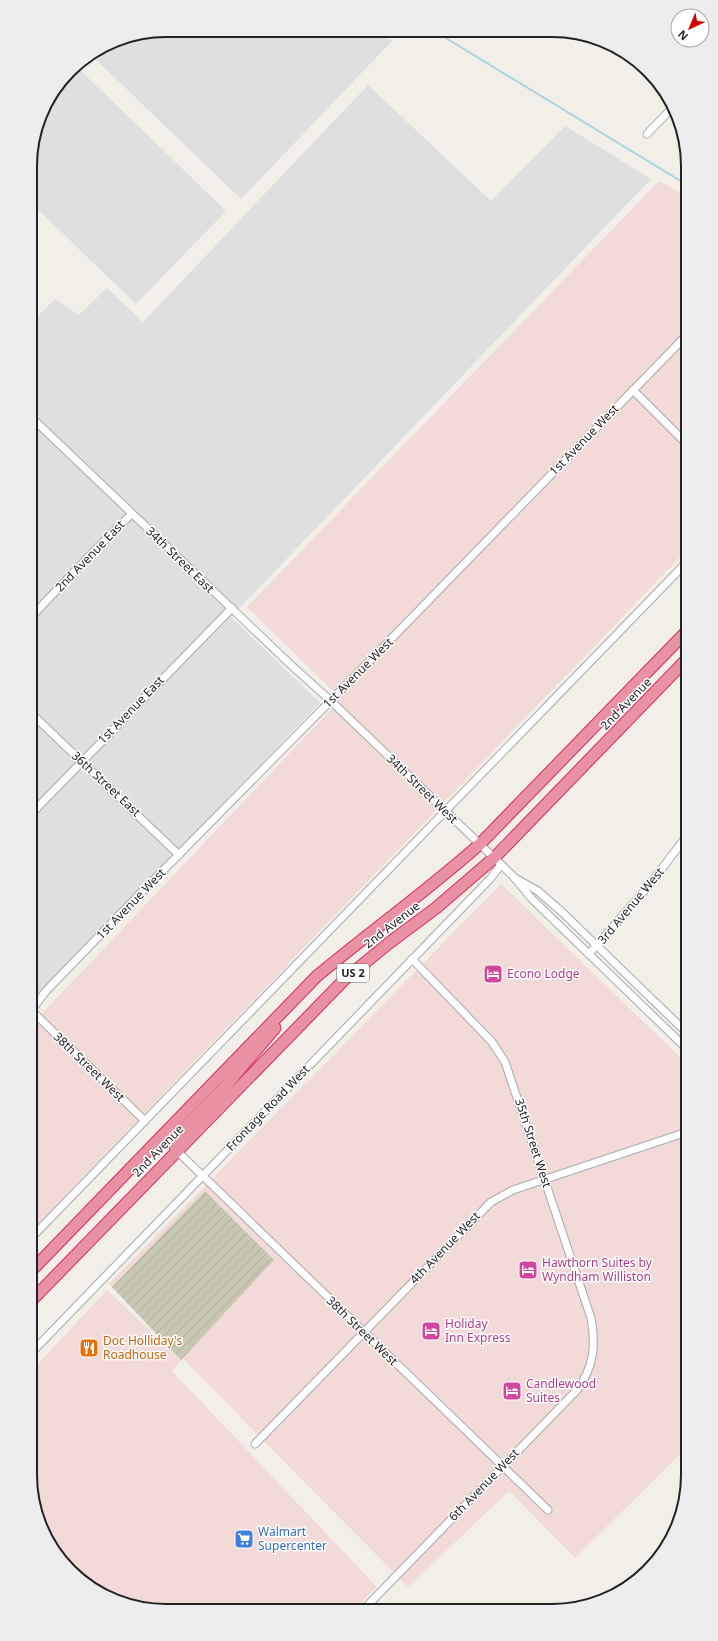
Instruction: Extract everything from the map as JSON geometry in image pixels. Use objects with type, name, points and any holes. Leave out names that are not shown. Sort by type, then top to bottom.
[{"type":"highway","name":"2nd Avenue","points":[[37,1265],[317,976],[444,876],[480,844],[681,637]]},
{"type":"highway","name":"2nd Avenue","points":[[37,1295],[345,979],[389,943],[498,861],[681,665]]},
{"type":"highway","points":[[177,1151],[174,1144],[176,1137],[224,1088],[319,979],[345,953]]},
{"type":"street","points":[[647,134],[669,112]]},
{"type":"street","name":"1st Avenue West","points":[[37,1003],[46,991],[681,341]]},
{"type":"street","points":[[633,390],[681,438]]},
{"type":"street","name":"34th Street East","points":[[37,425],[331,701]]},
{"type":"street","name":"2nd Avenue East","points":[[37,611],[96,547],[132,514]]},
{"type":"street","points":[[37,1232],[681,568]]},
{"type":"street","name":"1st Avenue East","points":[[37,808],[232,608]]},
{"type":"street","name":"34th Street West","points":[[331,701],[498,861],[513,876],[527,894],[681,1043]]},
{"type":"street","name":"36th Street East","points":[[37,719],[179,855]]},
{"type":"street","name":"3rd Avenue West","points":[[589,954],[644,893],[681,844]]},
{"type":"street","name":"Frontage Road West","points":[[37,1347],[412,959],[498,861]]},
{"type":"street","name":"34th Street West","points":[[513,876],[549,900],[681,1027]]},
{"type":"street","name":"35th Street West","points":[[412,959],[482,1031],[501,1054],[512,1077],[591,1318],[595,1338],[593,1358]]},
{"type":"street","name":"38th Street West","points":[[37,1016],[145,1121]]},
{"type":"street","name":"4th Avenue West","points":[[255,1444],[485,1206],[509,1192],[681,1134]]},
{"type":"street","name":"38th Street West","points":[[177,1151],[548,1510]]},
{"type":"street","name":"6th Avenue West","points":[[369,1604],[577,1390],[584,1380],[593,1358]]},
{"type":"shaded area","points":[[157,37],[388,37],[392,41],[241,199],[95,59],[109,50],[132,41]]},
{"type":"shaded area","points":[[80,70],[226,211],[136,304],[37,209],[37,157],[41,132],[54,101],[64,87]]},
{"type":"shaded area","points":[[368,85],[491,201],[565,126],[651,179],[231,617],[320,703],[37,995],[37,317],[55,299],[79,315],[107,288],[143,322]]},
{"type":"shaded area","points":[[659,181],[681,193],[681,556],[37,1225],[37,1019],[341,699],[247,607]]},
{"type":"shaded area","points":[[501,884],[681,1058],[681,1453],[575,1558],[509,1491],[408,1587],[109,1284]]},
{"type":"shaded area","points":[[205,1191],[274,1260],[181,1360],[112,1287]]},
{"type":"shaded area","points":[[107,1290],[181,1360],[172,1371],[377,1587],[360,1604],[157,1604],[141,1602],[124,1597],[109,1591],[94,1582],[69,1560],[59,1547],[54,1540],[41,1509],[37,1475],[37,1365]]},
{"type":"waterway","points":[[444,37],[681,181]]},
{"type":"place","name":"Econo Lodge","points":[[493,974]]},
{"type":"place","name":"Hawthorn Suites by Wyndham Williston","points":[[528,1270]]},
{"type":"place","name":"Holiday Inn Express","points":[[431,1331]]},
{"type":"place","name":"Doc Holliday's Roadhouse","points":[[89,1348]]},
{"type":"place","name":"Candlewood Suites","points":[[512,1391]]},
{"type":"place","name":"Walmart Supercenter","points":[[244,1539]]}]
